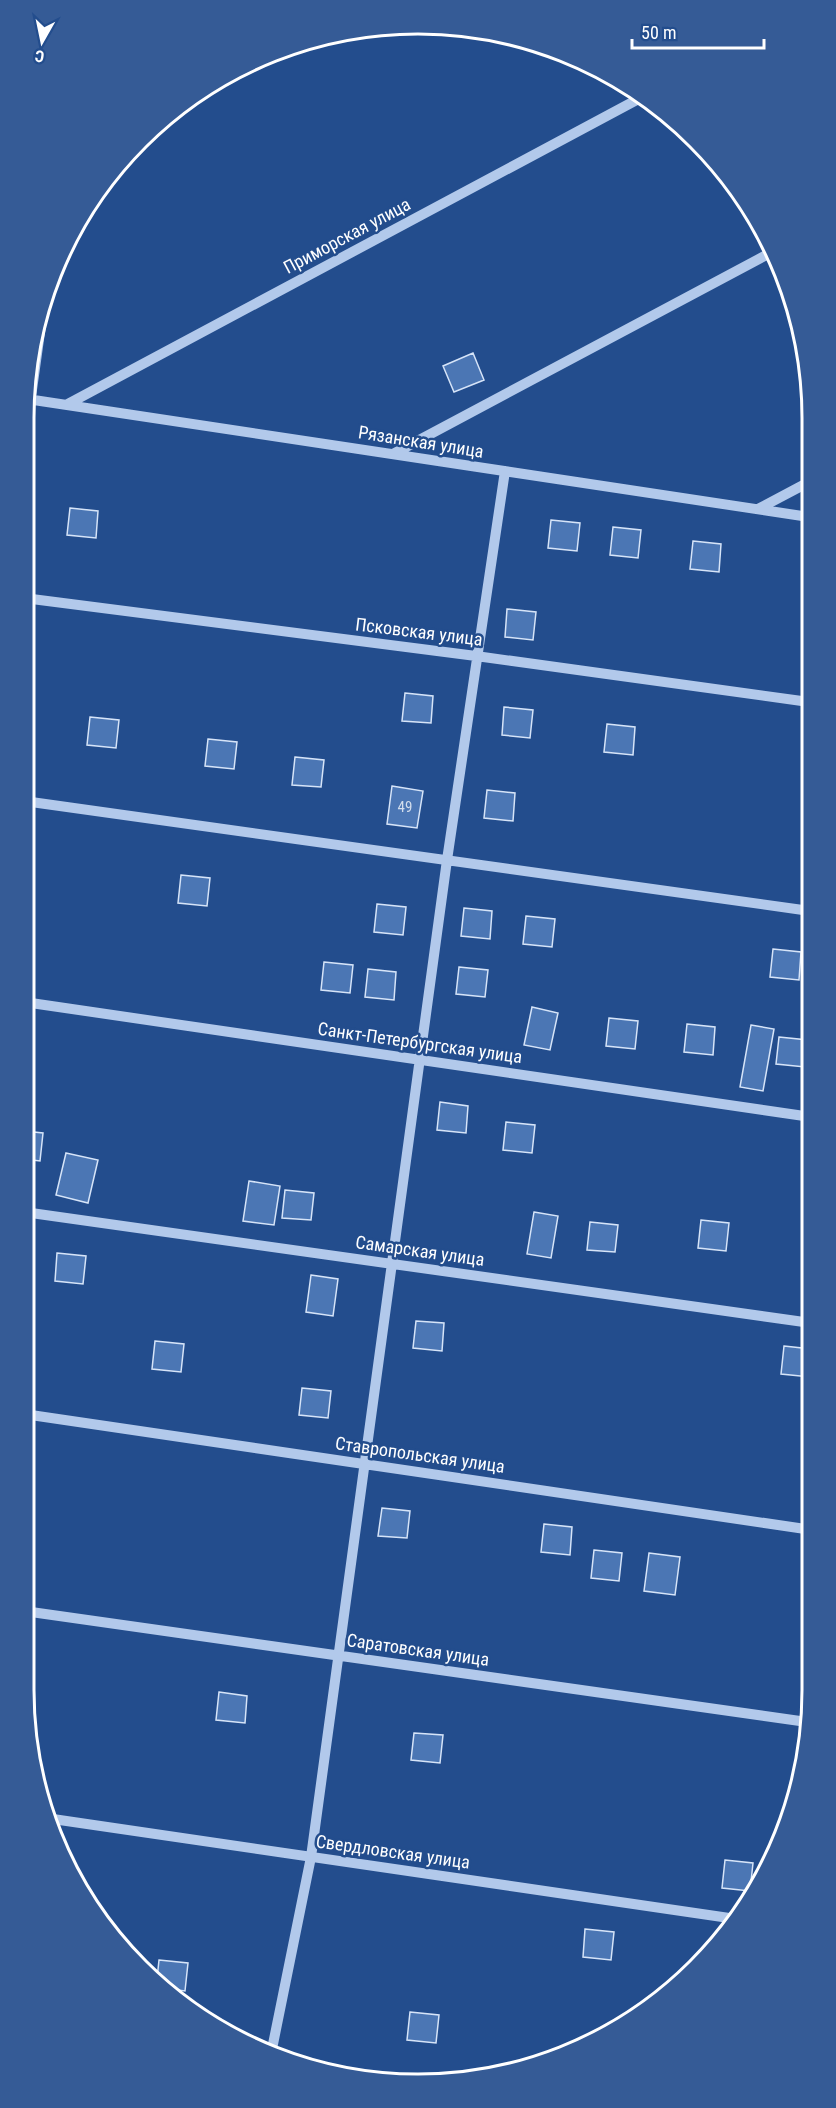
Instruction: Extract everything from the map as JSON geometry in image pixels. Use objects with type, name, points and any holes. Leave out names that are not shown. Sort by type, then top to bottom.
[{"type":"street","name":"Приморская улица","points":[[66,405],[634,101]]},
{"type":"street","points":[[392,454],[765,256]]},
{"type":"street","name":"Рязанская улица","points":[[35,401],[802,516]]},
{"type":"street","points":[[273,2045],[311,1857],[447,860],[505,471]]},
{"type":"street","points":[[758,509],[802,486]]},
{"type":"street","name":"Псковская улица","points":[[34,599],[476,656],[802,701]]},
{"type":"street","points":[[34,802],[802,910]]},
{"type":"street","name":"Санкт-Петербургская улица","points":[[34,1003],[802,1116]]},
{"type":"street","name":"Самарская улица","points":[[34,1213],[802,1322]]},
{"type":"street","name":"Ставропольская улица","points":[[34,1415],[802,1529]]},
{"type":"street","name":"Саратовская улица","points":[[34,1612],[800,1721]]},
{"type":"street","name":"Свердловская улица","points":[[58,1820],[726,1918]]},
{"type":"building","points":[[473,353],[484,380],[454,392],[443,366]]},
{"type":"building","points":[[70,508],[98,511],[96,538],[67,535]]},
{"type":"building","points":[[551,520],[580,523],[577,551],[548,548]]},
{"type":"building","points":[[613,527],[641,530],[638,558],[610,555]]},
{"type":"building","points":[[693,541],[721,544],[719,572],[690,569]]},
{"type":"building","points":[[507,609],[536,612],[533,640],[505,637]]},
{"type":"building","points":[[405,693],[433,696],[431,723],[402,721]]},
{"type":"building","points":[[504,707],[533,710],[530,738],[502,735]]},
{"type":"building","points":[[90,717],[119,720],[116,748],[87,745]]},
{"type":"building","points":[[607,724],[635,727],[633,755],[604,752]]},
{"type":"building","points":[[208,739],[237,742],[234,769],[205,766]]},
{"type":"building","points":[[295,757],[324,760],[321,787],[292,785]]},
{"type":"building","points":[[392,786],[423,791],[417,828],[387,824]]},
{"type":"building","points":[[487,790],[515,793],[513,821],[484,818]]},
{"type":"building","points":[[181,875],[210,878],[207,906],[178,903]]},
{"type":"building","points":[[377,904],[406,907],[403,935],[374,932]]},
{"type":"building","points":[[464,908],[492,911],[490,939],[461,936]]},
{"type":"building","points":[[526,916],[555,919],[552,947],[523,944]]},
{"type":"building","points":[[773,949],[801,952],[799,980],[770,977]]},
{"type":"building","points":[[324,962],[353,965],[350,993],[321,990]]},
{"type":"building","points":[[459,967],[488,970],[485,997],[456,994]]},
{"type":"building","points":[[368,969],[396,972],[394,1000],[365,997]]},
{"type":"building","points":[[532,1007],[558,1013],[550,1050],[524,1045]]},
{"type":"building","points":[[609,1018],[638,1021],[635,1049],[606,1046]]},
{"type":"building","points":[[687,1024],[715,1027],[713,1055],[684,1052]]},
{"type":"building","points":[[751,1025],[774,1029],[763,1091],[740,1087]]},
{"type":"building","points":[[779,1037],[802,1039],[802,1067],[776,1064]]},
{"type":"building","points":[[440,1102],[468,1106],[466,1133],[437,1130]]},
{"type":"building","points":[[506,1122],[535,1125],[532,1153],[503,1150]]},
{"type":"building","points":[[34,1132],[43,1133],[40,1161],[34,1160]]},
{"type":"building","points":[[66,1153],[98,1160],[88,1203],[56,1195]]},
{"type":"building","points":[[249,1181],[280,1186],[274,1225],[243,1221]]},
{"type":"building","points":[[285,1190],[314,1193],[311,1220],[282,1218]]},
{"type":"building","points":[[534,1212],[558,1216],[551,1258],[527,1254]]},
{"type":"building","points":[[701,1220],[729,1223],[726,1251],[698,1248]]},
{"type":"building","points":[[590,1222],[618,1225],[615,1252],[587,1250]]},
{"type":"building","points":[[57,1253],[86,1256],[83,1284],[55,1281]]},
{"type":"building","points":[[311,1275],[338,1279],[333,1316],[306,1312]]},
{"type":"building","points":[[416,1321],[444,1323],[442,1351],[413,1348]]},
{"type":"building","points":[[155,1341],[184,1344],[181,1372],[152,1369]]},
{"type":"building","points":[[784,1346],[802,1348],[802,1376],[781,1374]]},
{"type":"building","points":[[302,1388],[331,1391],[328,1418],[299,1415]]},
{"type":"building","points":[[382,1508],[410,1511],[407,1538],[378,1536]]},
{"type":"building","points":[[544,1524],[572,1527],[570,1555],[541,1552]]},
{"type":"building","points":[[594,1550],[622,1553],[619,1581],[591,1578]]},
{"type":"building","points":[[649,1553],[680,1557],[675,1595],[644,1591]]},
{"type":"building","points":[[219,1692],[247,1696],[245,1723],[216,1720]]},
{"type":"building","points":[[414,1733],[443,1735],[440,1763],[411,1760]]},
{"type":"building","points":[[725,1860],[753,1863],[751,1880],[745,1890],[722,1888]]},
{"type":"building","points":[[585,1929],[614,1932],[611,1960],[583,1957]]},
{"type":"building","points":[[159,1960],[188,1963],[185,1991],[180,1990],[158,1971]]},
{"type":"building","points":[[410,2012],[439,2015],[436,2043],[407,2040]]}]
